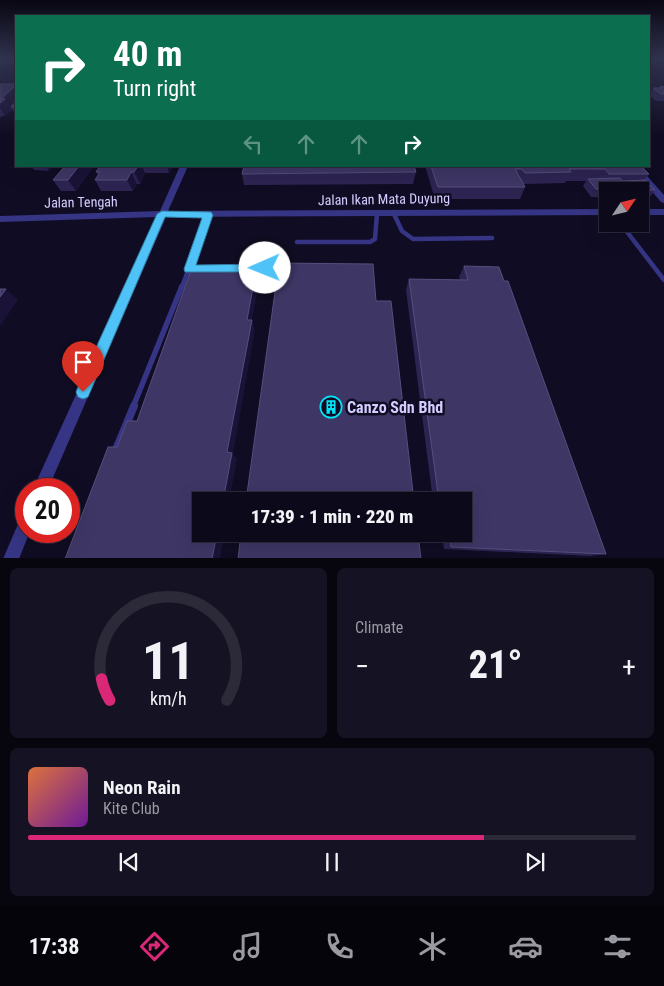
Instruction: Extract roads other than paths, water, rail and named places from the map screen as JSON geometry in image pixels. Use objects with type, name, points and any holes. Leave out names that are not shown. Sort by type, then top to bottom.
[{"type":"street","points":[[45,478],[184,167]]},
{"type":"street","points":[[635,167],[664,200]]},
{"type":"street","name":"Jalan Ikan Mata Duyung","points":[[162,214],[599,212]]},
{"type":"street","points":[[649,212],[664,212]]},
{"type":"street","name":"Jalan Tengah","points":[[0,220],[162,214]]},
{"type":"street","points":[[11,558],[17,543]]},
{"type":"lane","points":[[393,212],[402,231],[413,239],[492,238]]},
{"type":"lane","points":[[297,242],[370,242],[375,239],[377,214]]},
{"type":"lane","points":[[112,459],[189,269],[208,215]]},
{"type":"lane","points":[[627,232],[664,280]]},
{"type":"lane","points":[[189,269],[265,268]]},
{"type":"place","name":"Canzo Sdn Bhd","points":[[331,407]]}]
